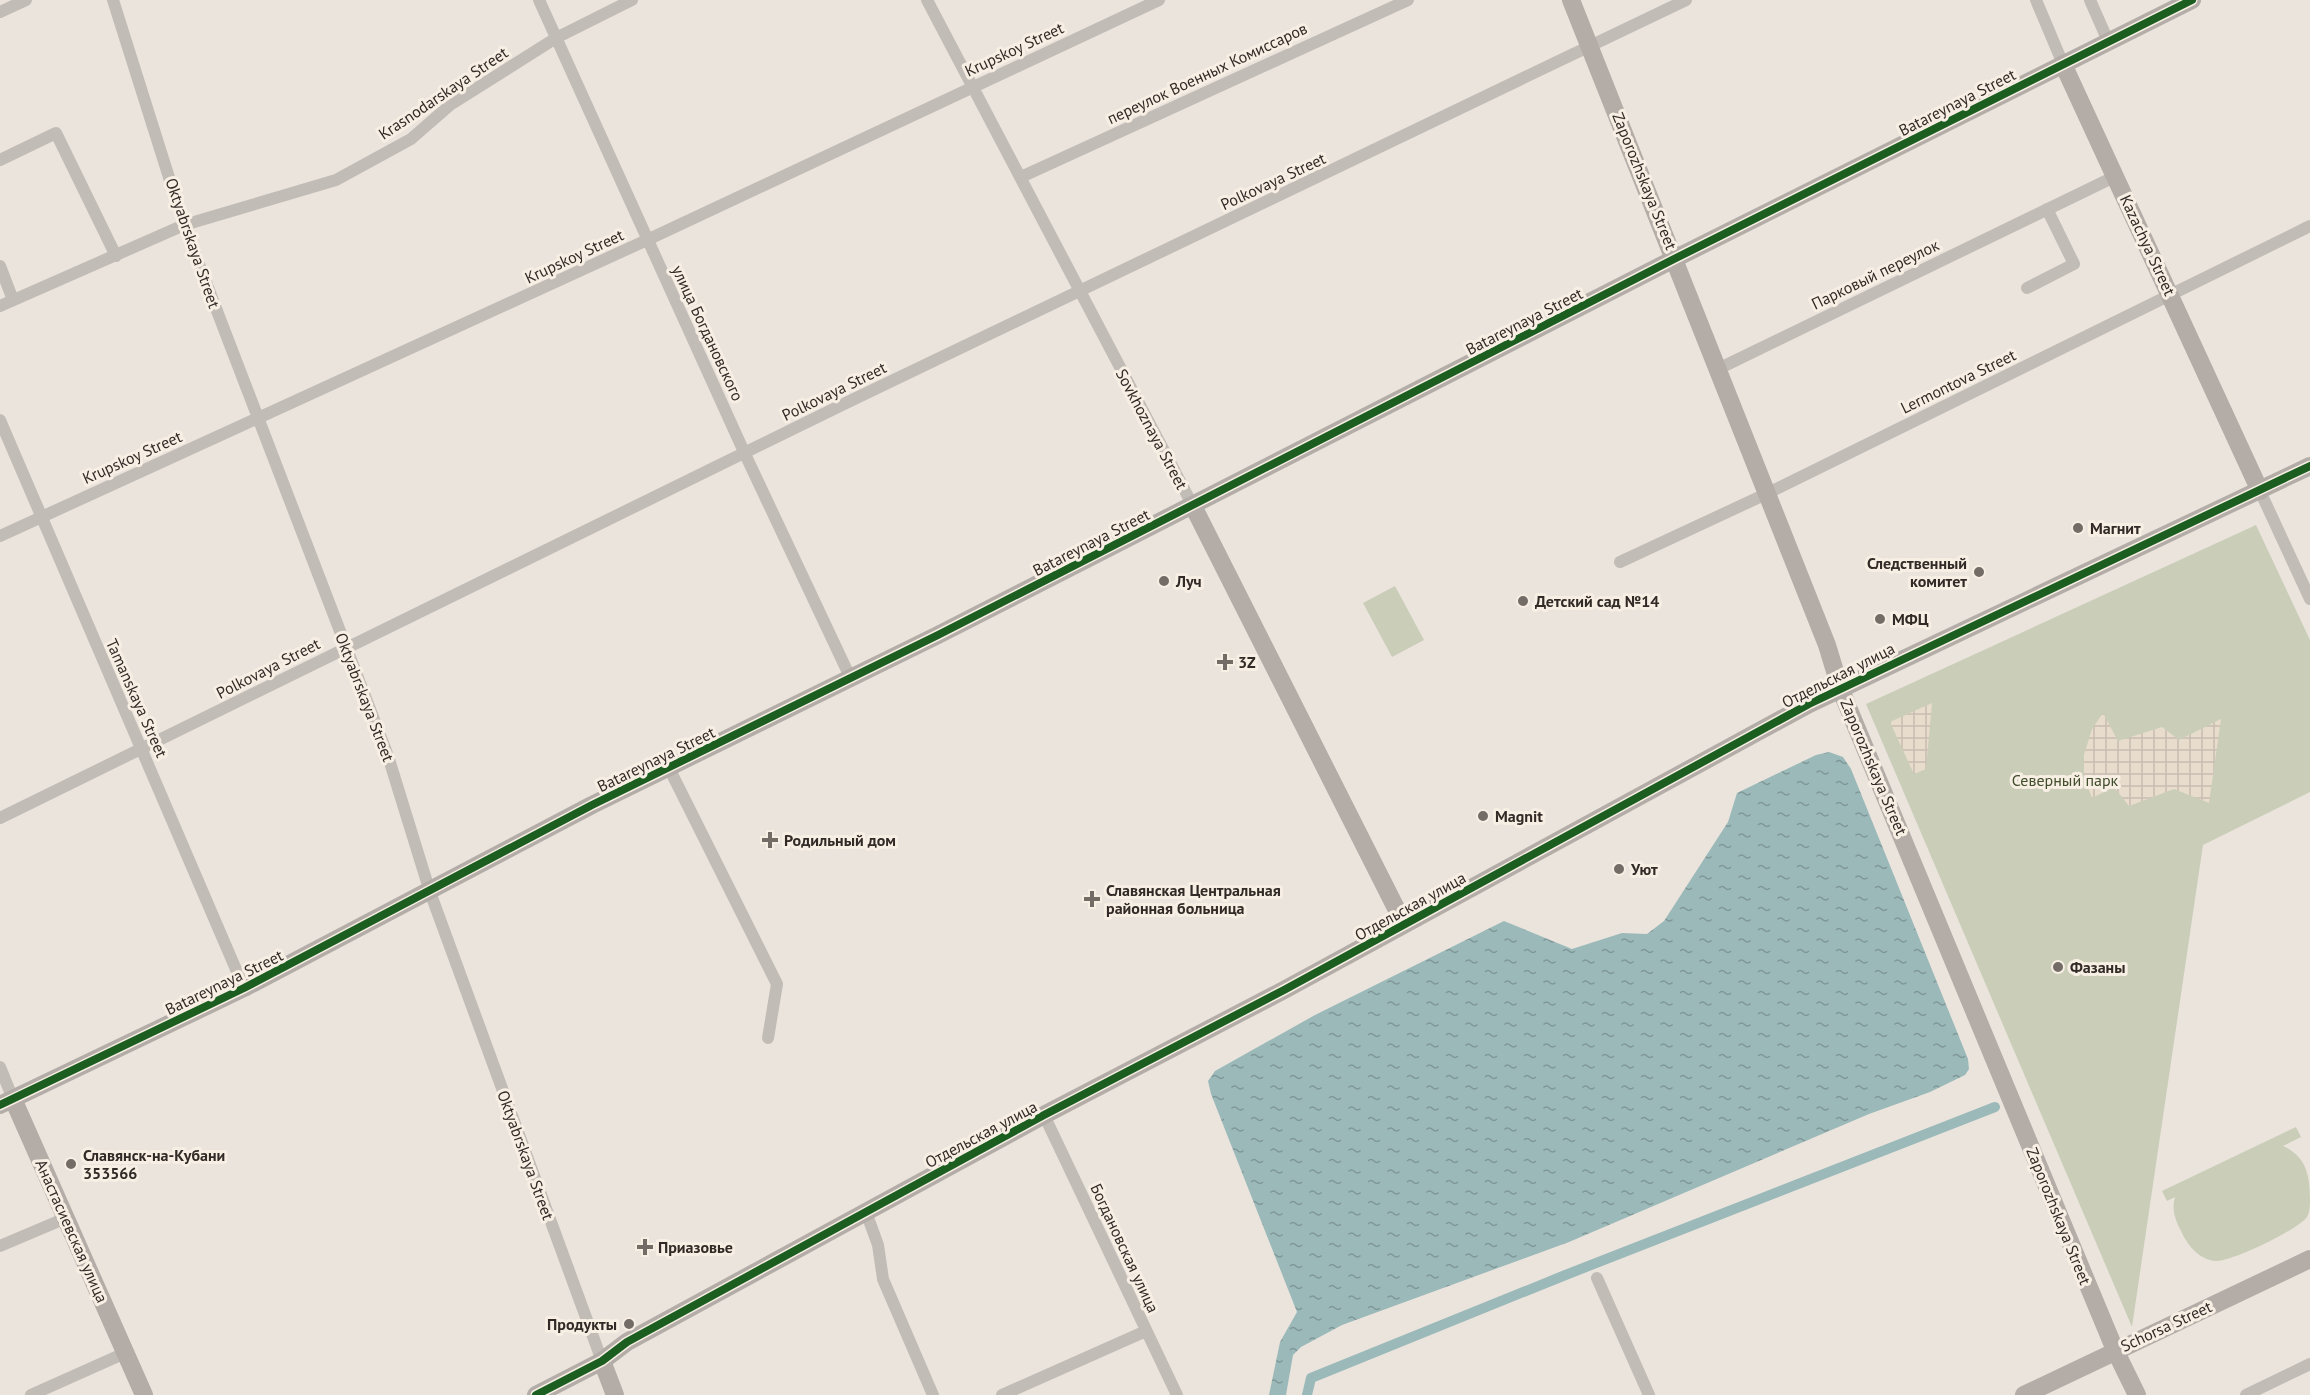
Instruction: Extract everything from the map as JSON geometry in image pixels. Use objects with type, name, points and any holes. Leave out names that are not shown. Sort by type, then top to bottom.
[{"type":"street","points":[[0,12],[26,0]]},
{"type":"street","name":"Oktyabrskaya Street","points":[[113,0],[184,225],[388,756],[430,892],[615,1395]]},
{"type":"street","name":"улица Богдановского","points":[[539,0],[745,453],[851,678]]},
{"type":"street","name":"Krasnodarskaya Street","points":[[0,306],[184,225],[336,180],[411,139],[450,105],[556,38],[632,0]]},
{"type":"street","name":"Sovkhoznaya Street","points":[[927,0],[1193,506],[1404,924]]},
{"type":"street","name":"Krupskoy Street","points":[[0,536],[647,240],[973,85],[1160,0]]},
{"type":"street","name":"переулок Военных Комиссаров","points":[[1021,177],[1407,0]]},
{"type":"street","name":"Zaporozhskaya Street","points":[[1572,0],[1676,258],[1766,494],[1827,645],[1840,688],[2115,1350],[2137,1395]]},
{"type":"street","name":"Polkovaya Street","points":[[0,818],[1080,290],[1686,0]]},
{"type":"street","name":"Kazachya Street","points":[[2036,0],[2063,64],[2260,490]]},
{"type":"street","points":[[2090,0],[2109,41]]},
{"type":"street","name":"Batareynaya Street","points":[[6,1102],[244,988],[592,805],[1193,506],[1676,258],[2192,0]]},
{"type":"street","points":[[0,160],[56,133],[116,256]]},
{"type":"street","name":"Парковый переулок","points":[[1718,369],[2116,176]]},
{"type":"street","points":[[2027,288],[2074,264],[2047,209]]},
{"type":"street","name":"Lermontova Street","points":[[1620,562],[1766,494],[2310,226]]},
{"type":"street","points":[[0,266],[13,300]]},
{"type":"street","name":"Tamanskaya Street","points":[[0,420],[43,515],[111,684],[143,750],[244,988]]},
{"type":"street","name":"Отдельская улица","points":[[536,1395],[602,1361],[627,1342],[1044,1115],[1404,924],[1840,688],[2310,466]]},
{"type":"street","points":[[2260,490],[2310,599]]},
{"type":"street","points":[[669,768],[777,984],[768,1038]]},
{"type":"street","name":"Анастасиевская улица","points":[[0,1067],[6,1102],[66,1218],[144,1395]]},
{"type":"street","name":"Богдановская улица","points":[[1044,1115],[1177,1395]]},
{"type":"street","points":[[866,1212],[879,1245],[883,1279],[933,1395]]},
{"type":"street","points":[[0,1246],[66,1218]]},
{"type":"street","name":"Schorsa Street","points":[[2024,1395],[2310,1259]]},
{"type":"street","points":[[1597,1278],[1649,1395]]},
{"type":"street","points":[[1002,1395],[1146,1331]]},
{"type":"street","points":[[30,1395],[125,1353]]},
{"type":"street","points":[[2246,1395],[2310,1364]]},
{"type":"green space","name":"Северный парк","points":[[2256,525],[2310,640],[2310,792],[2203,845],[2132,1327],[1866,704]]},
{"type":"green space","points":[[1395,586],[1424,640],[1392,657],[1363,603]]},
{"type":"green space","points":[[2296,1127],[2301,1137],[2283,1146],[2297,1155],[2308,1174],[2310,1201],[2307,1217],[2278,1237],[2224,1260],[2210,1260],[2195,1252],[2178,1225],[2174,1211],[2175,1197],[2167,1201],[2162,1191]]},
{"type":"shaded area","points":[[1932,703],[1926,769],[1914,774],[1890,722]]},
{"type":"shaded area","points":[[2103,713],[2118,741],[2162,727],[2179,740],[2221,719],[2209,803],[2174,789],[2129,806],[2114,787],[2092,798],[2084,777],[2084,755],[2092,729]]},
{"type":"water","points":[[1829,752],[1843,757],[1851,769],[1968,1059],[1969,1069],[1965,1075],[1930,1092],[1869,1114],[1569,1242],[1342,1325],[1301,1347],[1293,1355],[1286,1395],[1269,1395],[1280,1342],[1297,1312],[1211,1094],[1208,1081],[1215,1071],[1315,1015],[1504,921],[1572,949],[1622,933],[1647,934],[1664,921],[1728,822],[1737,793],[1816,755]]},
{"type":"waterway","points":[[1307,1395],[1311,1378],[1563,1276],[1995,1107]]},
{"type":"cycle path","points":[[0,1105],[244,988],[592,805],[938,635],[1676,258],[2192,0]]},
{"type":"cycle path","points":[[536,1395],[602,1361],[627,1342],[1044,1115],[1284,990],[1809,704],[2310,466]]},
{"type":"place","name":"Магнит","points":[[2078,528]]},
{"type":"place","name":"Следственный комитет","points":[[1979,572]]},
{"type":"place","name":"Луч","points":[[1164,581]]},
{"type":"place","name":"Детский сад №14","points":[[1523,601]]},
{"type":"place","name":"МФЦ","points":[[1880,619]]},
{"type":"place","name":"3Z","points":[[1225,662]]},
{"type":"place","name":"Magnit","points":[[1483,816]]},
{"type":"place","name":"Родильный дом","points":[[770,840]]},
{"type":"place","name":"Уют","points":[[1619,869]]},
{"type":"place","name":"Славянская Центральная районная больница","points":[[1092,899]]},
{"type":"place","name":"Фазаны","points":[[2058,967]]},
{"type":"place","name":"Славянск-на-Кубани 353566","points":[[71,1164]]},
{"type":"place","name":"Приазовье","points":[[645,1247]]},
{"type":"place","name":"Продукты","points":[[629,1324]]}]
